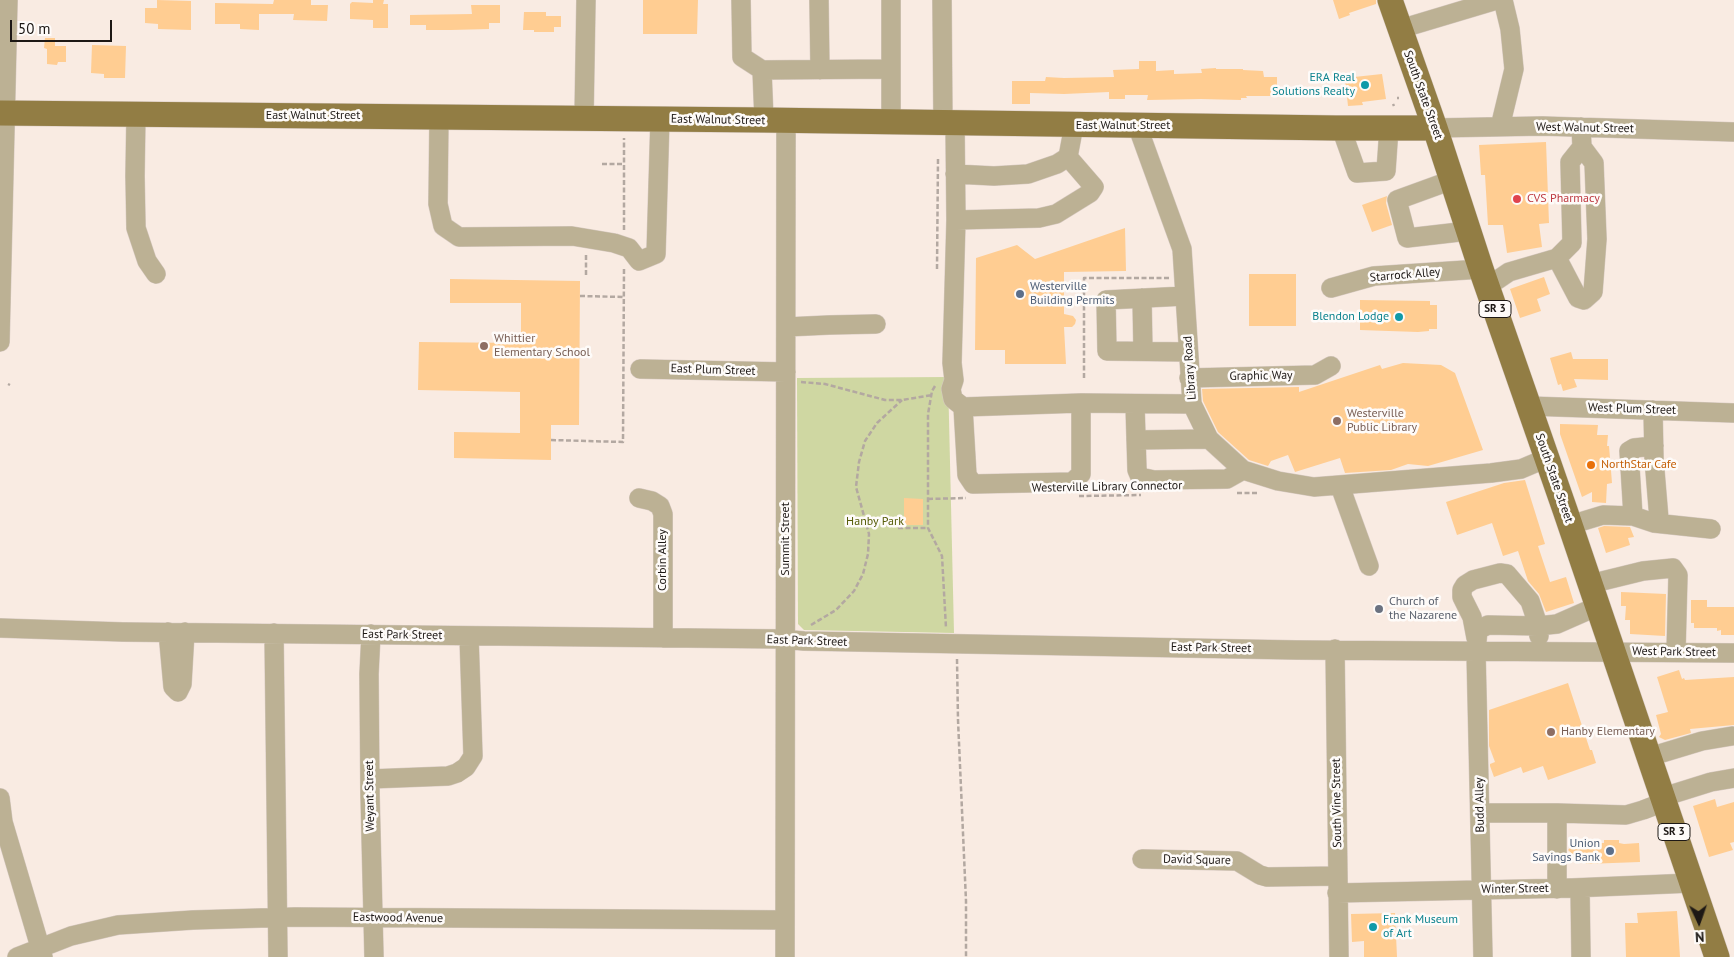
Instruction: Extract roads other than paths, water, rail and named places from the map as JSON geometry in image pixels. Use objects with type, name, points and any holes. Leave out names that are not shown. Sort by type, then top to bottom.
[{"type":"main road","name":"South State Street","points":[[1390,0],[1717,957]]},
{"type":"main road","name":"East Walnut Street","points":[[3,113],[584,118],[1340,128],[1392,113],[1435,128]]},
{"type":"street","points":[[0,342],[3,113],[8,0]]},
{"type":"street","points":[[584,118],[586,0]]},
{"type":"street","points":[[741,0],[742,57],[762,70],[890,70]]},
{"type":"street","points":[[820,0],[820,70]]},
{"type":"street","points":[[891,0],[891,123]]},
{"type":"street","points":[[942,0],[949,124],[955,174],[953,399],[963,407],[1081,403],[1135,405],[1192,404]]},
{"type":"street","points":[[1400,29],[1497,0]]},
{"type":"street","points":[[1500,127],[1514,68],[1510,29],[1503,0]]},
{"type":"street","name":"Summit Street","points":[[762,70],[775,121],[786,328],[792,377],[786,640],[785,957]]},
{"type":"street","points":[[1392,113],[1386,171],[1397,200],[1407,238],[1468,231]]},
{"type":"street","points":[[136,114],[134,176],[136,228],[147,261],[156,274]]},
{"type":"street","points":[[439,117],[438,204],[443,226],[459,237],[572,236],[614,243],[629,248],[632,261],[656,254],[660,119]]},
{"type":"street","points":[[955,174],[994,176],[1028,174],[1057,164],[1068,157],[1074,125]]},
{"type":"street","name":"Library Road","points":[[1137,125],[1182,249],[1192,404],[1208,439],[1243,470],[1284,482],[1314,487],[1340,486],[1521,469],[1547,458]]},
{"type":"street","points":[[1557,258],[1578,298],[1584,300],[1593,292],[1597,239],[1594,163],[1582,147],[1581,127]]},
{"type":"street","name":"West Walnut Street","points":[[1435,128],[1581,127],[1734,132]]},
{"type":"street","points":[[1340,128],[1357,173],[1386,171]]},
{"type":"street","points":[[1484,278],[1557,258],[1572,243],[1570,162],[1582,147]]},
{"type":"street","points":[[956,220],[1039,218],[1056,214],[1090,193],[1094,187],[1068,157]]},
{"type":"street","points":[[1397,200],[1452,180]]},
{"type":"street","name":"Starrock Alley","points":[[1331,288],[1374,276],[1484,278]]},
{"type":"street","points":[[1185,296],[1106,300],[1107,350],[1188,352]]},
{"type":"street","points":[[1142,298],[1142,351]]},
{"type":"street","points":[[786,328],[829,324],[876,324]]},
{"type":"street","name":"Graphic Way","points":[[1189,378],[1315,375],[1331,366]]},
{"type":"street","name":"East Plum Street","points":[[640,369],[792,377]]},
{"type":"street","points":[[963,407],[968,475],[973,484],[1072,482],[1081,474],[1081,403]]},
{"type":"street","points":[[1135,405],[1136,470],[1140,477],[1154,480],[1227,479],[1243,470]]},
{"type":"street","name":"West Plum Street","points":[[1529,406],[1734,413]]},
{"type":"street","points":[[1653,410],[1659,519],[1654,522]]},
{"type":"street","points":[[1136,440],[1208,439]]},
{"type":"street","points":[[1633,516],[1630,451],[1634,448],[1654,446]]},
{"type":"street","points":[[1340,486],[1369,566]]},
{"type":"street","name":"Corbin Alley","points":[[639,498],[652,501],[660,506],[663,514],[663,638]]},
{"type":"street","points":[[1570,525],[1603,515],[1633,516],[1654,522],[1711,529]]},
{"type":"street","points":[[1476,645],[1478,630],[1488,625],[1538,626],[1557,624],[1594,595],[1643,571],[1673,568],[1678,575],[1676,652]]},
{"type":"street","name":"Budd Alley","points":[[1483,957],[1476,645],[1472,617],[1462,597],[1462,590],[1465,585],[1473,580],[1500,573],[1507,574],[1530,601],[1538,626]]},
{"type":"street","points":[[1538,626],[1541,652]]},
{"type":"street","name":"East Park Street","points":[[0,628],[1335,649],[1476,645],[1541,652],[1613,651]]},
{"type":"street","points":[[274,633],[278,957]]},
{"type":"street","name":"Weyant Street","points":[[371,634],[369,674],[374,957]]},
{"type":"street","points":[[370,779],[448,776],[466,767],[473,756],[469,636]]},
{"type":"street","name":"South Vine Street","points":[[1335,649],[1339,957]]},
{"type":"street","name":"West Park Street","points":[[1613,651],[1734,653]]},
{"type":"street","points":[[1649,757],[1702,741],[1732,736]]},
{"type":"street","points":[[1481,813],[1626,815],[1711,782],[1734,778]]},
{"type":"street","points":[[0,798],[2,822],[42,952]]},
{"type":"street","points":[[1557,813],[1557,889]]},
{"type":"street","name":"David Square","points":[[1142,859],[1237,861],[1260,875],[1267,877],[1338,884]]},
{"type":"street","name":"Winter Street","points":[[1338,884],[1481,890],[1692,884]]},
{"type":"street","points":[[1580,888],[1581,957]]},
{"type":"street","name":"Eastwood Avenue","points":[[16,957],[42,952],[71,936],[118,925],[193,920],[374,918],[785,920]]},
{"type":"place","name":"ERA Real Solutions Realty","points":[[1365,85]]},
{"type":"place","name":"CVS Pharmacy","points":[[1517,199]]},
{"type":"place","name":"Westerville Building Permits","points":[[1020,294]]},
{"type":"place","name":"Blendon Lodge","points":[[1399,317]]},
{"type":"place","name":"Whittier Elementary School","points":[[484,346]]},
{"type":"place","name":"Westerville Public Library","points":[[1337,421]]},
{"type":"place","name":"NorthStar Cafe","points":[[1591,465]]},
{"type":"place","name":"Church of the Nazarene","points":[[1379,609]]},
{"type":"place","name":"Hanby Elementary","points":[[1551,732]]},
{"type":"place","name":"Union Savings Bank","points":[[1610,851]]},
{"type":"place","name":"Frank Museum of Art","points":[[1373,927]]},
{"type":"park label","name":"Hanby Park","points":[[875,522]]}]
